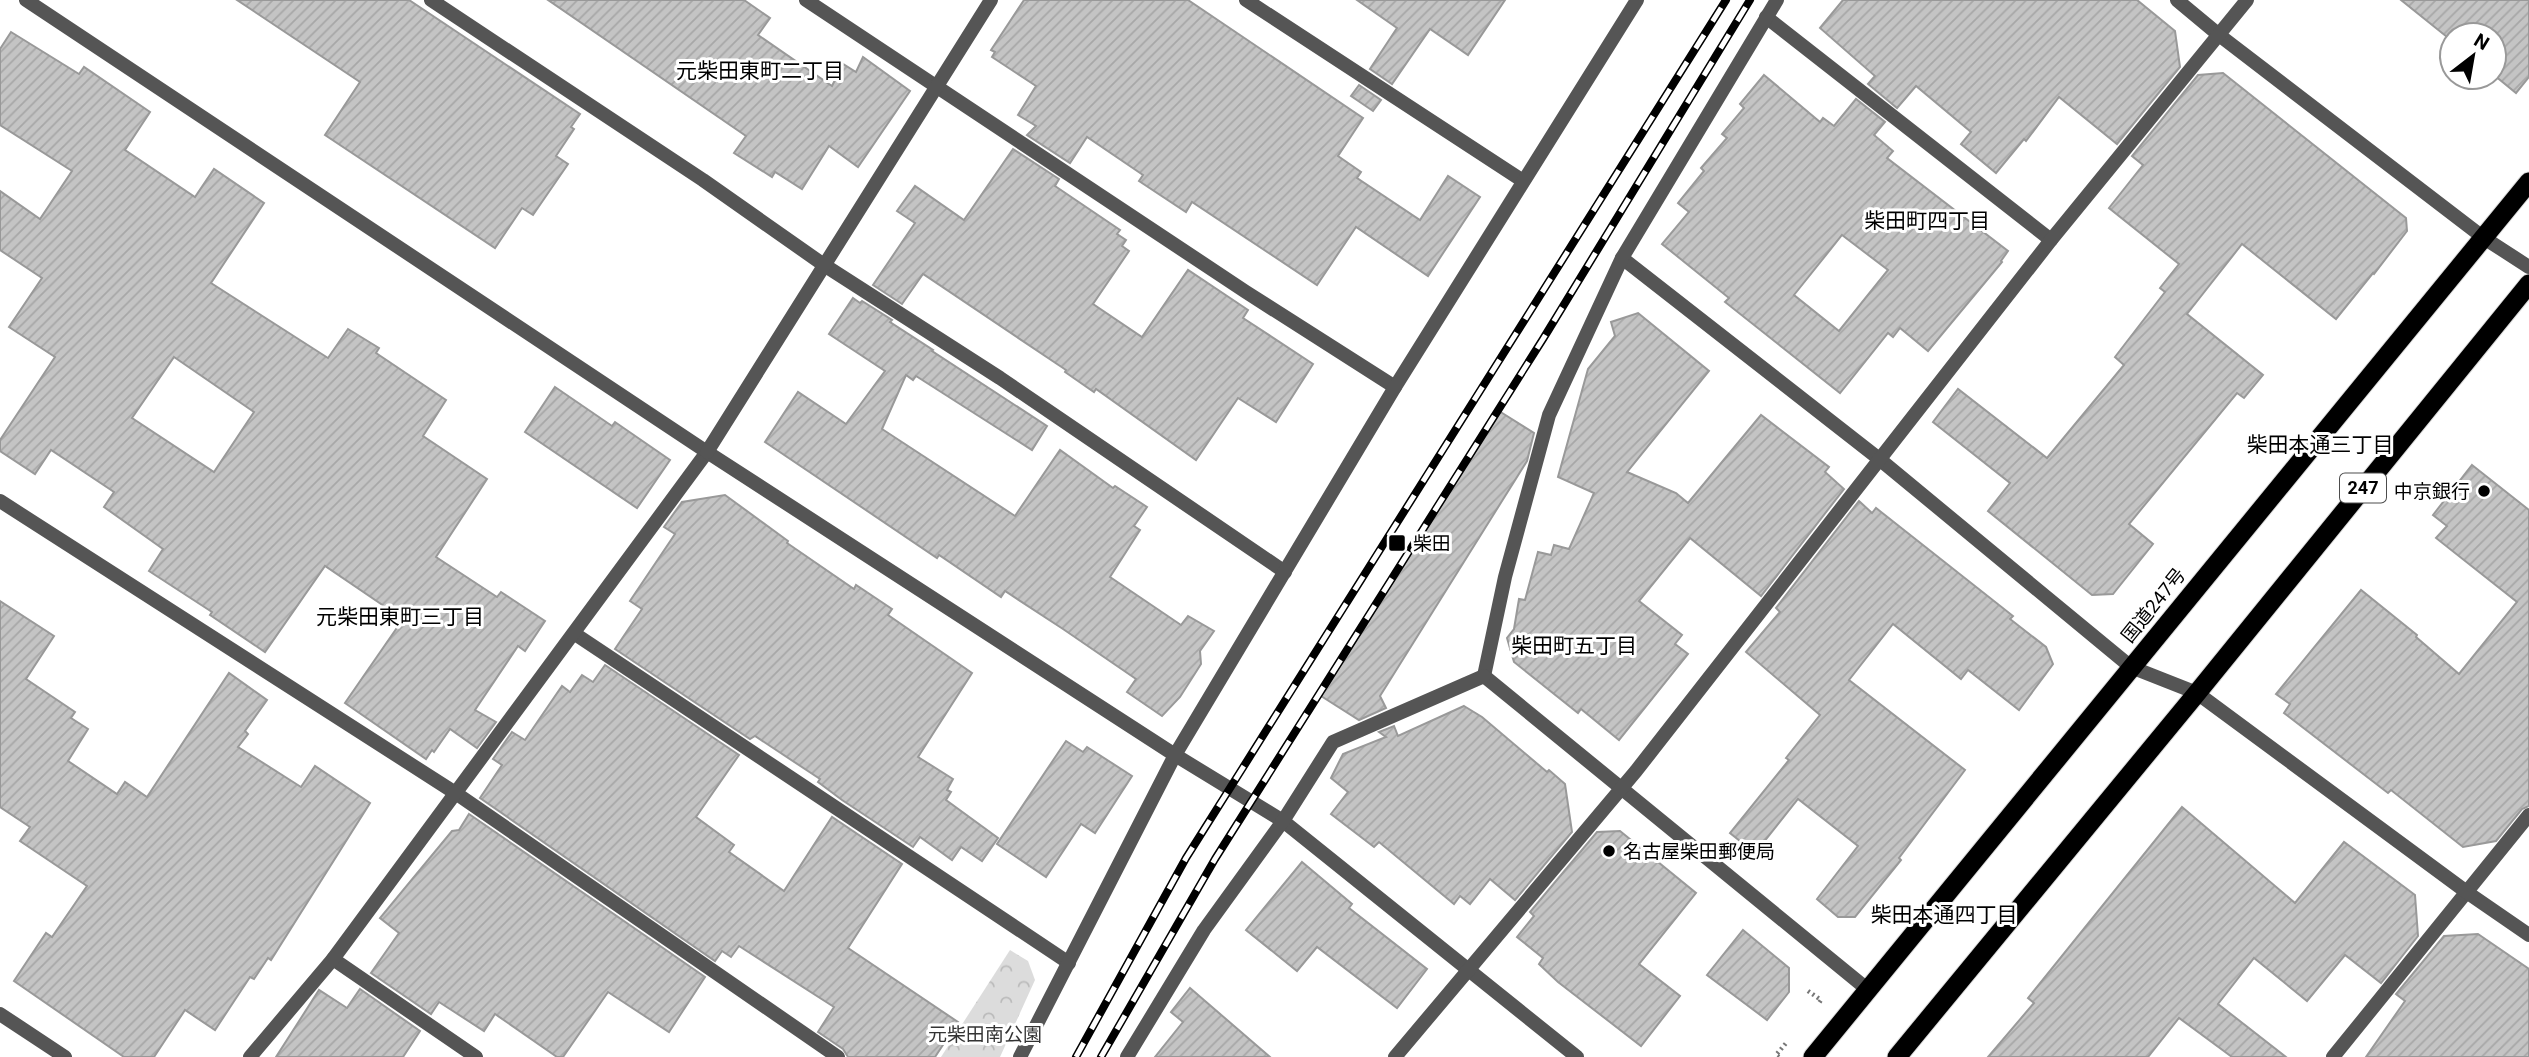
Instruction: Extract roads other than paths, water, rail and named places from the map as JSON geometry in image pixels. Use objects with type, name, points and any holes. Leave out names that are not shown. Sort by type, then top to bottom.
[{"type":"highway","name":"国道247号","points":[[1813,1057],[2529,182]]},
{"type":"highway","name":"247","points":[[1897,1057],[2529,284]]},
{"type":"street","points":[[26,0],[707,452],[1175,755],[1283,821],[1577,1057]]},
{"type":"street","points":[[431,0],[703,180],[824,265],[1000,378],[1284,572]]},
{"type":"street","points":[[806,0],[1246,292],[1395,387]]},
{"type":"street","points":[[250,1057],[333,959],[707,452],[991,0]]},
{"type":"street","points":[[1246,0],[1523,181]]},
{"type":"street","points":[[1020,1057],[1175,755],[1395,387],[1637,0]]},
{"type":"street","points":[[1484,676],[1505,577],[1549,415],[1622,258],[1777,0]]},
{"type":"street","points":[[2177,0],[2484,238],[2529,267]]},
{"type":"street","points":[[1395,1057],[1622,788],[1878,458],[2247,0]]},
{"type":"street","points":[[1766,17],[2051,240]]},
{"type":"street","points":[[1622,258],[1878,458],[2131,667],[2197,693],[2529,935]]},
{"type":"street","points":[[0,501],[457,794],[838,1057]]},
{"type":"street","points":[[575,634],[1069,963]]},
{"type":"street","points":[[1484,676],[1867,989]]},
{"type":"street","points":[[1126,1057],[1204,929],[1283,821],[1333,742],[1484,676]]},
{"type":"street","points":[[2333,1057],[2529,815]]},
{"type":"street","points":[[333,959],[476,1057]]},
{"type":"street","points":[[0,1014],[65,1057]]},
{"type":"railway","points":[[1076,1057],[1186,858],[1726,0]]},
{"type":"railway","points":[[1101,1057],[1215,859],[1543,339],[1750,0]]},
{"type":"place","name":"中京銀行","points":[[2484,491]]},
{"type":"place","name":"柴田","points":[[1397,543]]},
{"type":"place","name":"名古屋柴田郵便局","points":[[1609,851]]},
{"type":"district","name":"元柴田東町二丁目","points":[[760,71]]},
{"type":"district","name":"柴田町四丁目","points":[[1927,221]]},
{"type":"district","name":"柴田本通三丁目","points":[[2320,445]]},
{"type":"district","name":"元柴田東町三丁目","points":[[400,617]]},
{"type":"district","name":"柴田町五丁目","points":[[1574,646]]},
{"type":"district","name":"柴田本通四丁目","points":[[1944,915]]},
{"type":"park label","name":"元柴田南公園","points":[[985,1034]]}]
